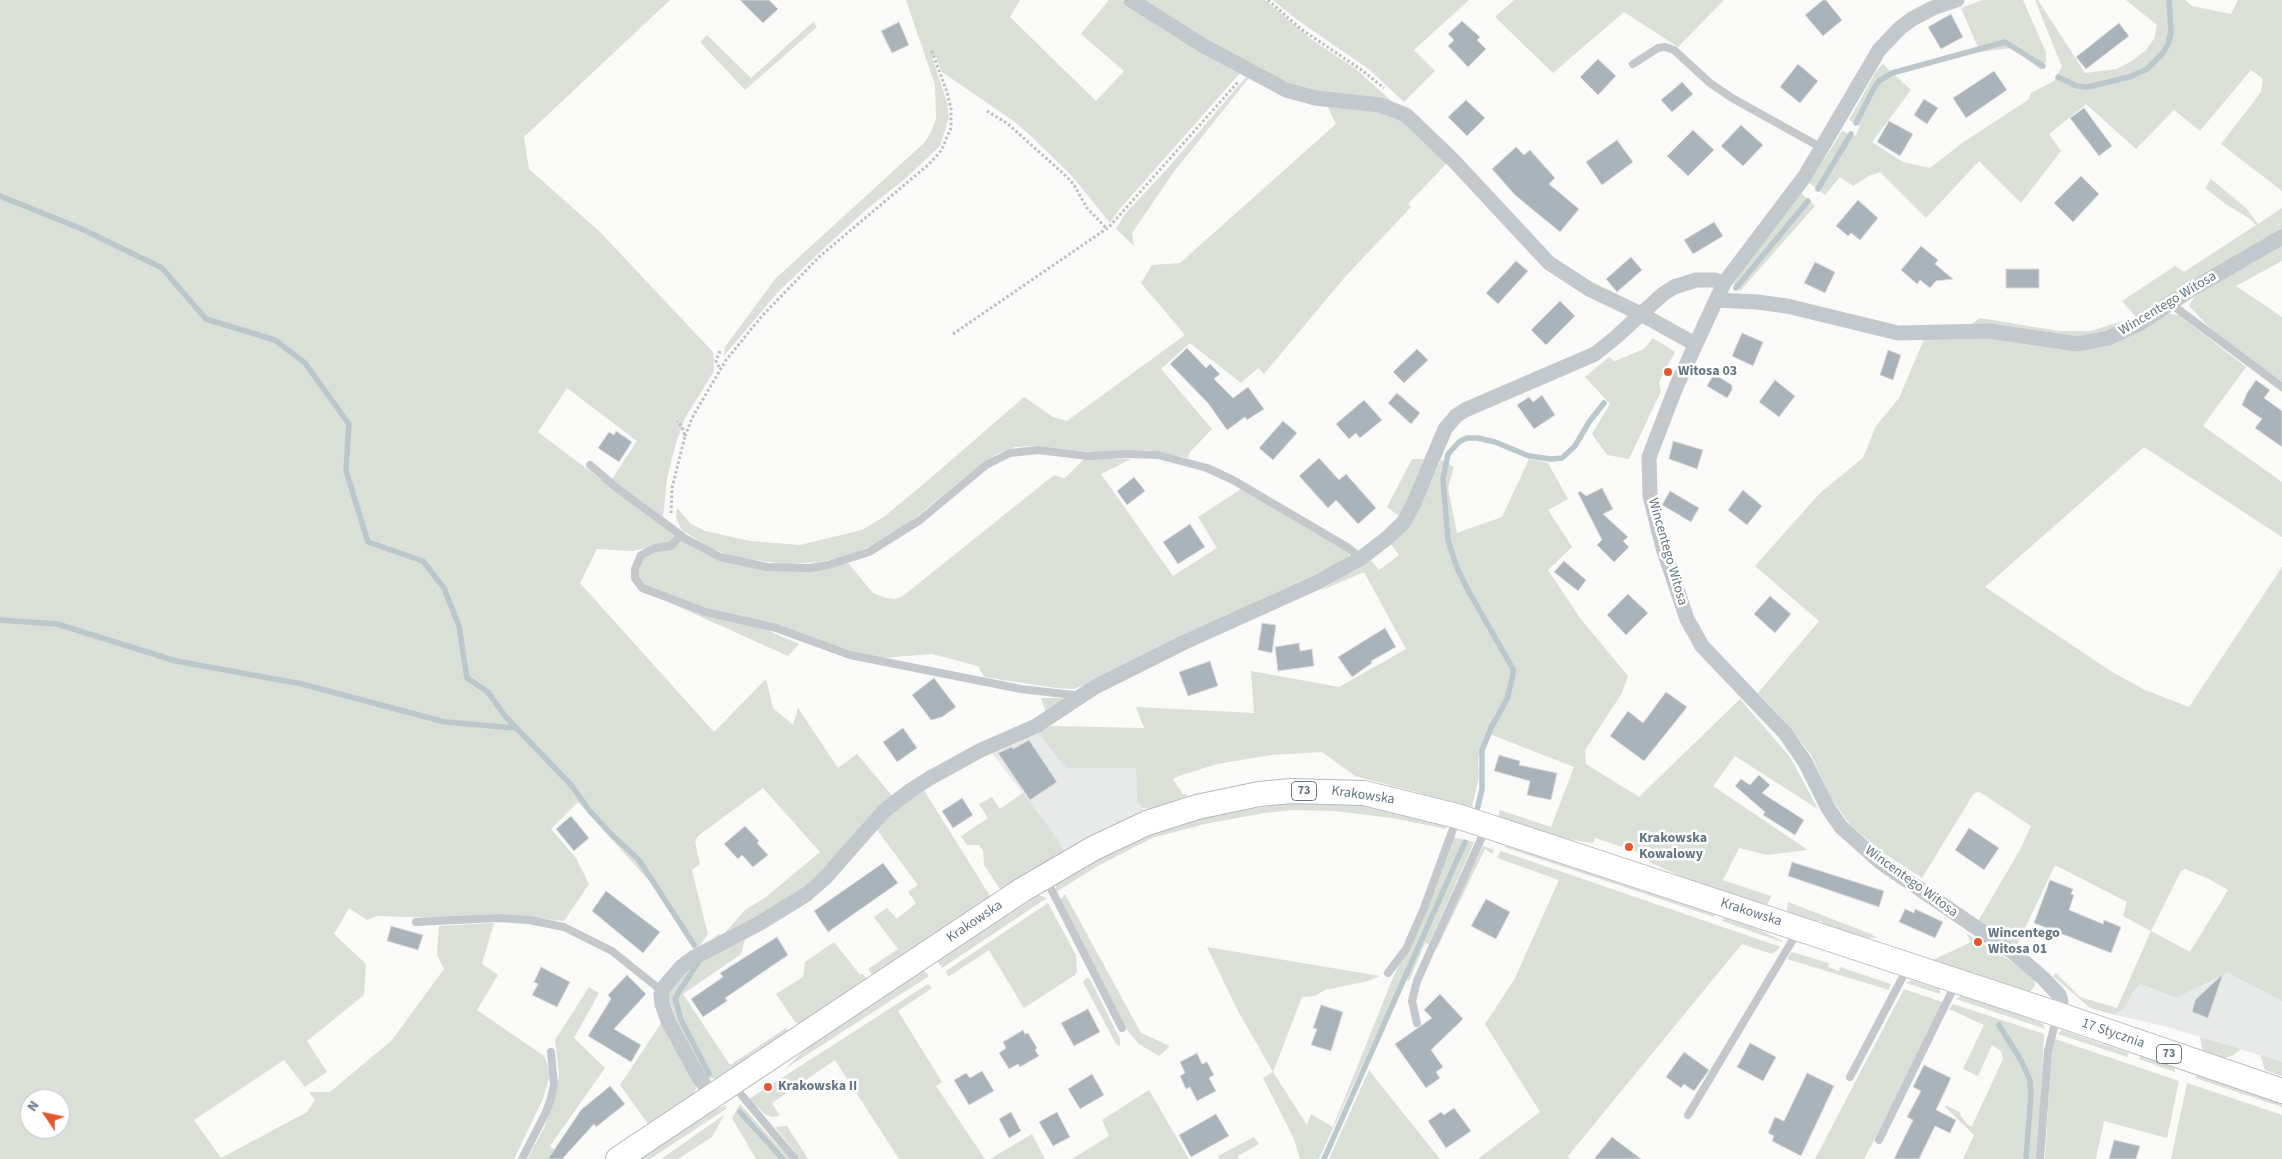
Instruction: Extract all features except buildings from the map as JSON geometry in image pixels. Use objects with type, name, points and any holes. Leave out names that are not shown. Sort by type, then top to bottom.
[{"type":"main road","name":"Krakowska","points":[[618,1159],[733,1085],[1022,890],[1094,848],[1147,823],[1205,805],[1259,794],[1320,791],[1364,793],[1458,816],[2057,1014]]},
{"type":"main road","name":"17 Stycznia","points":[[2057,1014],[2282,1091]]},
{"type":"street","points":[[1131,0],[1202,45],[1271,83],[1302,96],[1364,103],[1400,112],[1414,121],[1447,154],[1549,263],[1589,289],[1641,314],[1695,344]]},
{"type":"street","points":[[1716,300],[1724,283],[1794,191],[1822,148],[1879,50],[1900,28],[1912,20],[1933,8],[1956,0]]},
{"type":"street","name":"Wincentego Witosa","points":[[2057,1014],[2061,1001],[2059,995],[2044,979],[2015,954],[1880,862],[1841,827],[1828,808],[1805,762],[1785,733],[1702,646],[1687,619],[1663,548],[1650,496],[1649,457],[1695,344],[1716,300],[1758,302],[1787,306],[1898,333],[1989,331],[2078,344],[2093,342],[2121,333],[2282,237]]},
{"type":"street","points":[[713,1098],[698,1076],[668,1021],[661,1000],[662,991],[669,980],[693,958],[760,923],[816,887],[869,826],[911,790],[981,750],[1036,726],[1095,687],[1185,642],[1318,582],[1361,558],[1386,540],[1404,522],[1422,484],[1439,440],[1456,416],[1465,410],[1595,354],[1663,294],[1674,287],[1704,279],[1724,283]]},
{"type":"lane","points":[[1633,64],[1658,48],[1665,47],[1674,50],[1710,84],[1822,148]]},
{"type":"lane","points":[[2171,304],[2282,387]]},
{"type":"lane","points":[[590,465],[668,526],[720,557],[746,563],[786,568],[828,565],[869,552],[920,520],[967,479],[993,461],[1010,453],[1038,450],[1088,456],[1158,455],[1207,468],[1347,547],[1361,558]]},
{"type":"lane","points":[[682,535],[671,546],[655,548],[641,555],[635,569],[635,578],[642,588],[706,612],[776,628],[850,655],[1021,689],[1073,695],[1078,699]]},
{"type":"lane","points":[[1388,973],[1406,949],[1424,908],[1458,816]]},
{"type":"lane","points":[[1417,1023],[1412,1001],[1417,981],[1487,826]]},
{"type":"lane","points":[[1045,878],[1122,1028]]},
{"type":"lane","points":[[416,922],[497,918],[529,920],[564,926],[612,951],[662,991]]},
{"type":"lane","points":[[1688,1115],[1799,929]]},
{"type":"lane","points":[[1850,1077],[1909,965]]},
{"type":"lane","points":[[1879,1140],[1957,981]]},
{"type":"lane","points":[[2040,1159],[2048,1051],[2057,1014]]},
{"type":"lane","points":[[522,1159],[543,1119],[551,1098],[554,1084],[551,1052]]},
{"type":"lane","points":[[733,1085],[795,1159]]},
{"type":"path","points":[[1268,0],[1301,29],[1375,80],[1396,99],[1400,105],[1400,112]]},
{"type":"path","points":[[668,526],[671,516],[674,479],[685,436],[692,418],[726,360],[790,286],[819,257],[928,165],[941,151],[951,128],[951,109],[947,92],[931,49]]},
{"type":"path","points":[[953,334],[1107,229],[1186,143],[1248,70]]},
{"type":"path","points":[[987,111],[1008,124],[1067,177],[1074,185],[1087,208],[1107,229]]},
{"type":"path","points":[[720,351],[716,361],[720,369]]},
{"type":"path","points":[[677,421],[682,427],[685,436]]},
{"type":"shaded area","points":[[0,0],[670,0],[524,137],[529,169],[600,232],[713,352],[714,371],[685,418],[676,443],[667,478],[663,517],[612,479],[637,441],[567,388],[538,432],[677,537],[668,543],[633,551],[597,549],[580,583],[714,732],[766,679],[773,708],[793,725],[798,708],[838,768],[857,754],[894,798],[812,885],[707,947],[718,934],[722,936],[745,910],[766,897],[820,852],[763,788],[698,836],[695,842],[700,864],[692,870],[708,934],[693,955],[693,946],[652,884],[578,802],[551,829],[576,858],[589,884],[564,921],[493,914],[437,918],[377,916],[367,920],[349,908],[334,934],[366,964],[364,995],[307,1041],[327,1072],[305,1087],[284,1060],[194,1120],[221,1158],[307,1112],[315,1100],[309,1092],[330,1092],[392,1040],[444,969],[437,955],[439,926],[494,923],[482,964],[498,975],[477,1010],[544,1056],[548,1066],[549,1078],[543,1099],[514,1159],[0,1159]]},
{"type":"shaded area","points":[[906,0],[1020,0],[1010,17],[1096,101],[1124,71],[1081,34],[1109,0],[1121,0],[1241,72],[1118,211],[1110,223],[1072,176],[1031,136],[1015,122],[942,72],[936,57],[932,57],[947,102],[949,117],[940,146],[905,179],[868,208],[778,292],[724,356],[725,347],[775,279],[924,143],[930,134],[936,119],[935,85]]},
{"type":"shaded area","points":[[1137,0],[1265,0],[1311,39],[1357,70],[1396,105],[1291,88]]},
{"type":"shaded area","points":[[1273,0],[1469,0],[1414,50],[1435,71],[1404,102],[1370,70],[1296,19]]},
{"type":"shaded area","points":[[1514,0],[1724,0],[1678,47],[1624,12],[1553,73],[1495,17]]},
{"type":"shaded area","points":[[1983,0],[2023,0],[2046,52],[2046,62],[2041,70],[2012,48],[1980,52],[1961,8]]},
{"type":"shaded area","points":[[2035,0],[2038,0],[2085,73],[2116,69],[2145,51],[2154,39],[2157,25],[2126,0],[2185,0],[2192,6],[2231,14],[2238,0],[2282,0],[2282,191],[2221,144],[2261,92],[2263,79],[2251,70],[2200,131],[2174,110],[2136,149],[2086,104],[2049,134],[2061,151],[2021,203],[1979,161],[1926,218],[1880,172],[1869,176],[1853,186],[1840,177],[1825,195],[1809,183],[1842,131],[1855,136],[1860,126],[1849,120],[1877,70],[1883,64],[1911,90],[1872,142],[1903,162],[1930,168],[1962,143],[2028,100],[2031,93],[2054,81],[2062,67]]},
{"type":"shaded area","points":[[813,22],[817,27],[745,90],[700,42],[707,35],[751,78]]},
{"type":"shaded area","points":[[1247,76],[1249,78],[1173,173],[1132,233],[1134,246],[1116,229],[1124,215],[1166,170]]},
{"type":"shaded area","points":[[1326,104],[1395,115],[1447,163],[1408,204],[1411,207],[1345,277],[1264,374],[1258,368],[1241,383],[1190,343],[1161,369],[1212,429],[1190,452],[1188,458],[1148,450],[1094,452],[1036,446],[1015,447],[997,454],[975,469],[915,518],[887,538],[840,558],[819,562],[785,564],[733,557],[708,547],[681,529],[676,517],[677,508],[691,524],[705,531],[750,541],[800,545],[862,530],[885,516],[1024,397],[1053,417],[1067,421],[1185,335],[1141,283],[1152,265],[1180,263],[1336,124]]},
{"type":"shaded area","points":[[2211,179],[2246,208],[2258,224],[2282,208],[2282,231],[2122,327],[2075,340],[1969,326],[1980,318],[2059,331],[2090,331],[2136,317],[2122,301],[2175,266],[2184,272],[2256,225],[2249,218],[2227,205],[2205,188]]},
{"type":"shaded area","points":[[1801,193],[1815,206],[1740,291],[1733,285],[1739,274]]},
{"type":"shaded area","points":[[2282,241],[2282,261],[2236,286],[2282,317],[2282,382],[2252,362],[2213,331],[2189,306],[2195,296]]},
{"type":"shaded area","points":[[2163,313],[2179,315],[2246,367],[2203,426],[2282,482],[2282,537],[2144,447],[1985,587],[2112,672],[2145,690],[2189,707],[2282,567],[2282,1001],[2228,973],[2176,998],[2141,984],[2133,992],[2124,1008],[2115,1015],[2090,1008],[2053,976],[2056,973],[2080,997],[2117,1008],[2151,931],[2123,916],[2127,902],[2055,865],[2017,945],[1977,923],[2021,848],[2031,826],[1980,792],[1974,793],[1922,878],[1882,852],[1851,826],[1831,798],[1811,755],[1787,724],[1758,693],[1819,621],[1755,566],[1820,493],[1863,458],[1876,426],[1899,398],[1925,337],[1972,335],[2064,348]],"holes":[[[2185,869],[2207,878],[2228,890],[2190,952],[2151,931],[2181,871]]]},
{"type":"shaded area","points":[[1653,338],[1675,352],[1659,382],[1661,391],[1629,459],[1607,455],[1592,434],[1610,404],[1585,377],[1609,357],[1615,361],[1644,349]]},
{"type":"shaded area","points":[[1084,459],[1131,459],[1101,474],[1173,576],[1217,548],[1198,517],[1241,489],[1348,551],[1350,560],[1086,685],[1073,689],[984,677],[978,666],[932,654],[882,658],[862,654],[704,607],[652,589],[643,585],[637,575],[643,558],[681,539],[725,561],[818,570],[848,563],[873,593],[895,599],[903,596],[1054,475],[1065,478]]},
{"type":"shaded area","points":[[1412,459],[1426,459],[1416,486],[1399,516],[1387,507]]},
{"type":"shaded area","points":[[1529,459],[1548,463],[1568,499],[1548,510],[1572,547],[1548,570],[1580,618],[1628,676],[1622,693],[1585,750],[1586,764],[1639,797],[1740,699],[1790,757],[1818,809],[1735,756],[1713,786],[1808,850],[1767,855],[1739,848],[1723,880],[1771,896],[1767,906],[1689,880],[1649,862],[1647,856],[1632,850],[1632,844],[1624,841],[1622,847],[1595,838],[1593,843],[1552,837],[1498,817],[1500,810],[1551,827],[1574,767],[1487,733],[1478,759],[1479,777],[1472,807],[1355,776],[1322,752],[1271,755],[1217,764],[1182,775],[1173,779],[1183,794],[1189,795],[1152,809],[1142,808],[1137,802],[1136,768],[1066,768],[1037,732],[1051,726],[1144,728],[1136,707],[1254,713],[1251,671],[1339,687],[1406,649],[1364,572],[1320,591],[1369,558],[1379,570],[1399,555],[1391,544],[1419,509],[1441,460],[1454,467],[1448,488],[1457,533],[1502,517]]},
{"type":"shaded area","points":[[668,602],[762,628],[799,644],[788,656]]},
{"type":"shaded area","points":[[1041,698],[1058,698],[1069,699],[1047,715]]},
{"type":"shaded area","points":[[1037,732],[1066,768],[1136,768],[1137,802],[1145,812],[1094,835],[1065,852],[1057,838],[992,753]]},
{"type":"shaded area","points":[[922,787],[990,896],[989,900],[873,976],[868,969],[898,949],[874,917],[887,908],[897,919],[916,903],[908,892],[918,885],[874,826]]},
{"type":"shaded area","points":[[1023,793],[1057,838],[1065,852],[1002,892],[984,865],[983,851],[979,845],[967,845],[961,836],[988,818],[979,804],[992,797],[1000,809]]},
{"type":"shaded area","points":[[1295,802],[1347,803],[1380,808],[1435,822],[1446,827],[1446,829],[1392,818],[1335,811],[1293,810],[1264,813],[1205,824],[1152,838],[1096,867],[1056,892],[1056,884],[1075,872],[1158,830],[1205,816]]},
{"type":"shaded area","points":[[1453,837],[1474,842],[1429,944],[1425,943],[1409,981],[1402,979],[1319,1159],[1300,1159],[1294,1139],[1263,1078],[1273,1072],[1307,1125],[1311,1114],[1333,1127],[1394,975],[1418,929]]},
{"type":"shaded area","points":[[1507,845],[1715,914],[1714,917],[1504,847]]},
{"type":"shaded area","points":[[1483,846],[1494,850],[1492,854],[1485,849],[1437,948],[1434,947]]},
{"type":"shaded area","points":[[1501,851],[1781,947],[1772,954],[1742,944],[1568,1156],[1570,1159],[1478,1159],[1540,1112],[1485,1024],[1514,980],[1559,880],[1500,859],[1497,857]]},
{"type":"shaded area","points":[[1065,894],[1141,1033],[1170,1046],[1159,1056],[1139,1044],[1128,1031],[1060,901]]},
{"type":"shaded area","points":[[1039,895],[1047,898],[942,968],[937,960]]},
{"type":"shaded area","points":[[1788,902],[1877,938],[1866,938],[1828,926],[1821,921],[1813,922],[1789,914],[1787,909]]},
{"type":"shaded area","points":[[1048,903],[1076,955],[1077,971],[1075,975],[1024,1008],[989,950],[948,977],[946,971]]},
{"type":"shaded area","points":[[1724,917],[1747,924],[1783,941],[1722,921]]},
{"type":"shaded area","points":[[1966,933],[2034,978],[2035,985],[2031,991],[2027,992],[1933,960],[1971,942]]},
{"type":"shaded area","points":[[746,935],[741,954],[683,994],[730,1065],[786,1028],[789,1032],[719,1078],[707,1079],[679,1035],[667,997],[675,981],[705,958]]},
{"type":"shaded area","points":[[834,942],[860,975],[862,973],[867,980],[800,1024],[795,1022],[776,994],[803,977],[805,962]]},
{"type":"shaded area","points":[[1207,947],[1380,976],[1368,981],[1325,990],[1315,996],[1302,997],[1273,1072],[1238,1011]]},
{"type":"shaded area","points":[[1792,952],[1829,963],[1828,967],[1839,971],[1840,967],[1891,984],[1889,990],[1787,959]]},
{"type":"shaded area","points":[[923,970],[929,976],[785,1069],[808,1046]]},
{"type":"shaded area","points":[[2229,973],[2282,1001],[2282,1062],[2168,1027],[2115,1015],[2124,1008],[2133,992],[2141,984],[2176,998]]},
{"type":"shaded area","points":[[1086,978],[1090,979],[1120,1039],[1120,1046],[1116,1044],[1083,982]]},
{"type":"shaded area","points":[[1911,980],[1940,989],[1940,994],[1906,983]]},
{"type":"shaded area","points":[[928,984],[932,988],[898,1011],[942,1082],[936,1086],[985,1159],[899,1159],[835,1060],[772,1103],[780,1116],[766,1115],[749,1099]]},
{"type":"shaded area","points":[[589,987],[599,993],[574,1038],[605,1068],[550,1146],[566,1159],[527,1159],[544,1128],[557,1090],[559,1074],[555,1040]]},
{"type":"shaded area","points":[[1904,989],[1942,1002],[1943,1005],[1919,1055],[1864,1159],[1815,1159]]},
{"type":"shaded area","points":[[1960,996],[2013,1012],[2043,1024],[2045,1029],[1956,999]]},
{"type":"shaded area","points":[[1953,1004],[2044,1034],[2038,1159],[1963,1159],[1974,1135],[1945,1107],[1946,1105],[1961,1113],[1960,1115],[1969,1126],[1972,1126],[2003,1059],[2001,1051],[1992,1045],[1978,1076],[1963,1069],[1984,1025],[1949,1009]]},
{"type":"shaded area","points":[[662,1022],[696,1082],[696,1089],[692,1096],[648,1124],[620,1085]]},
{"type":"shaded area","points":[[2062,1030],[2129,1053],[2127,1057],[2058,1034]]},
{"type":"shaded area","points":[[2200,1037],[2241,1049],[2232,1056],[2224,1058],[2203,1051]]},
{"type":"shaded area","points":[[2055,1039],[2179,1081],[2167,1138],[2104,1121],[2096,1159],[2045,1159],[2051,1054]]},
{"type":"shaded area","points":[[2141,1055],[2175,1068],[2175,1072],[2139,1059]]},
{"type":"shaded area","points":[[2260,1055],[2282,1062],[2282,1076],[2265,1070]]},
{"type":"shaded area","points":[[1369,1070],[1379,1083],[1440,1159],[1329,1159]]},
{"type":"shaded area","points":[[2198,1074],[2282,1102],[2282,1107],[2195,1078]]},
{"type":"shaded area","points":[[2187,1083],[2282,1115],[2282,1159],[2171,1159]]},
{"type":"shaded area","points":[[1149,1090],[1189,1159],[1072,1159],[1109,1136],[1102,1120]]},
{"type":"shaded area","points":[[740,1104],[790,1159],[756,1159],[732,1118]]},
{"type":"shaded area","points":[[726,1105],[726,1109],[650,1159],[639,1159],[702,1116]]},
{"type":"shaded area","points":[[724,1115],[712,1137],[678,1159],[661,1159]]},
{"type":"shaded area","points":[[787,1126],[808,1159],[800,1159],[775,1127]]},
{"type":"shaded area","points":[[1032,1134],[1045,1159],[990,1159]]},
{"type":"shaded area","points":[[1254,1137],[1259,1144],[1238,1156],[1239,1159],[1220,1159],[1218,1156]]},
{"type":"waterway","points":[[2058,77],[2077,86],[2088,87],[2129,77],[2147,69],[2163,53],[2168,44],[2171,32],[2169,0]]},
{"type":"waterway","points":[[1856,123],[1879,81],[1892,73],[2005,42],[2043,66]]},
{"type":"waterway","points":[[1818,189],[1851,134]]},
{"type":"waterway","points":[[0,196],[82,229],[162,268],[206,319],[275,340],[305,363],[349,424],[346,471],[368,542],[423,561],[444,588],[459,626],[467,678],[488,692],[505,716],[572,786],[589,810],[639,860],[694,945]]},
{"type":"waterway","points":[[1736,288],[1808,201]]},
{"type":"waterway","points":[[1477,810],[1482,789],[1482,750],[1491,728],[1507,699],[1513,669],[1469,592],[1457,568],[1448,540],[1443,479],[1448,454],[1459,442],[1467,438],[1478,438],[1495,442],[1529,456],[1551,459],[1562,458],[1575,446],[1589,422],[1604,403]]},
{"type":"waterway","points":[[0,620],[57,624],[176,661],[302,684],[445,722],[516,728]]},
{"type":"waterway","points":[[1324,1159],[1465,842]]},
{"type":"waterway","points":[[699,961],[675,998],[681,1020],[709,1074]]},
{"type":"waterway","points":[[1999,1025],[2022,1062],[2030,1080],[2031,1094],[2026,1159]]},
{"type":"waterway","points":[[740,1112],[783,1159]]},
{"type":"place","name":"Witosa 03","points":[[1668,372]]},
{"type":"place","name":"Krakowska Kowalowy","points":[[1629,847]]},
{"type":"place","name":"Wincentego Witosa 01","points":[[1978,942]]},
{"type":"place","name":"Krakowska II","points":[[768,1087]]}]
